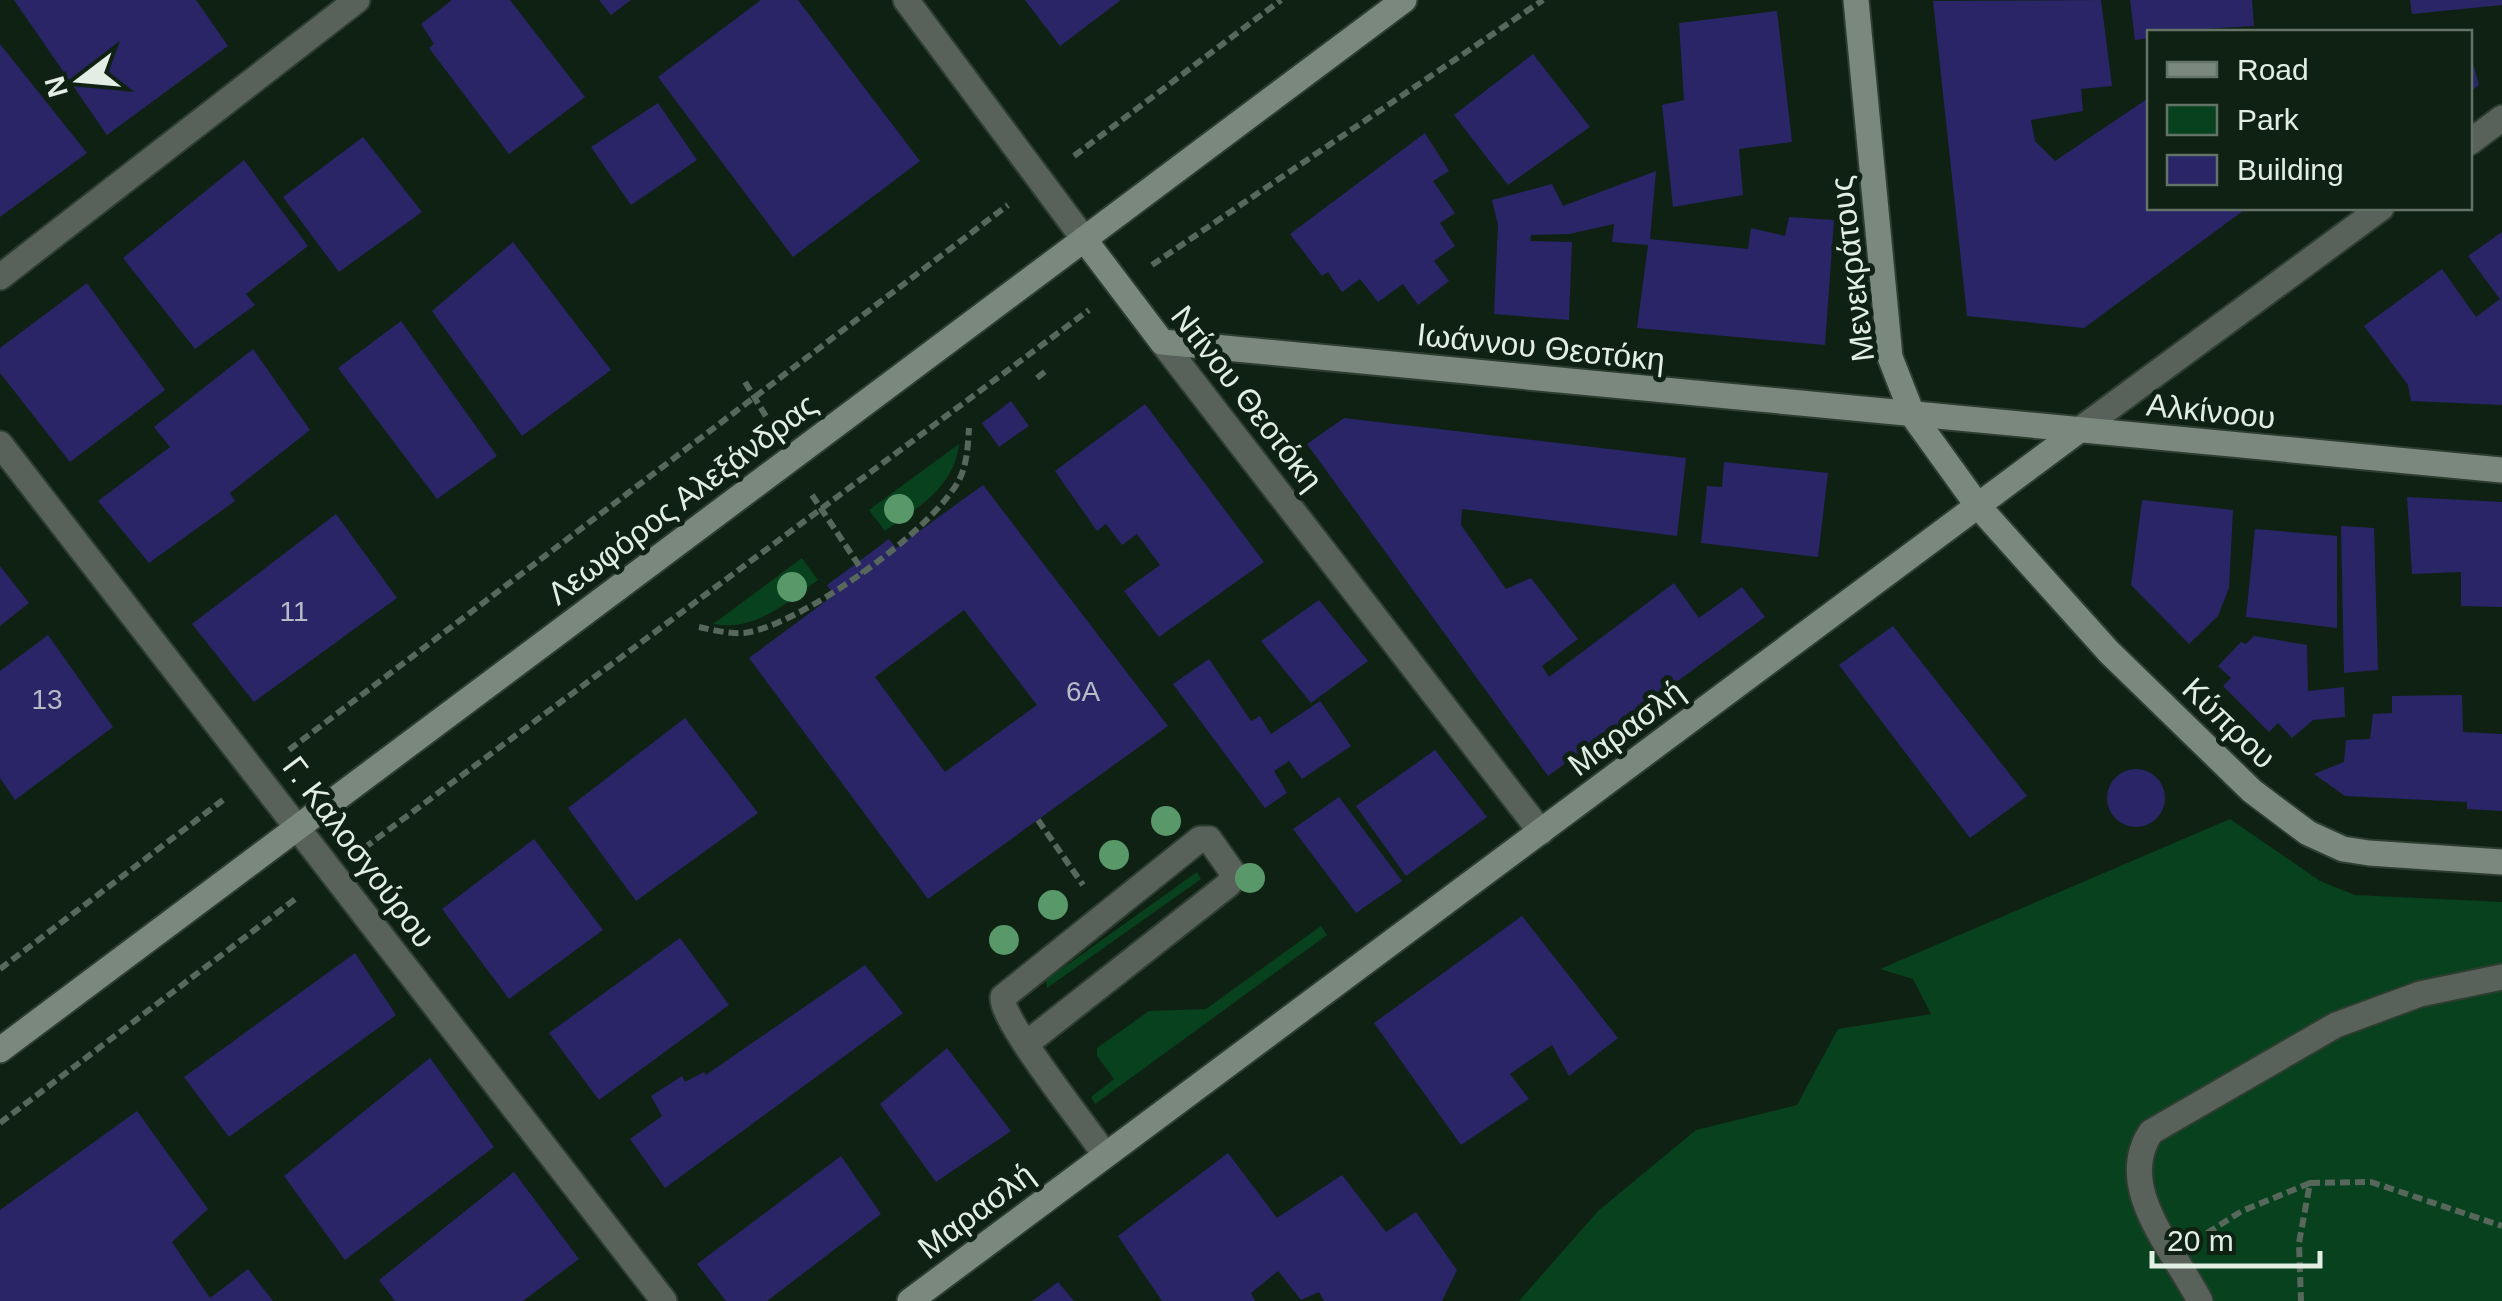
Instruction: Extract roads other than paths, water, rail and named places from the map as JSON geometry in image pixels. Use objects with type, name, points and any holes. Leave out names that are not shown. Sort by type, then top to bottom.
[{"type":"street","points":[[0,276],[357,0]]},
{"type":"street","name":"Ντίνου Θεοτόκη","points":[[906,0],[1162,342],[1541,832]]},
{"type":"street","name":"Λεωφόρος Αλεξάνδρας","points":[[0,1050],[1404,0]]},
{"type":"street","name":"Μενεκράτους","points":[[1856,0],[1890,357],[1913,416],[1978,506]]},
{"type":"street","points":[[2472,140],[2502,118]]},
{"type":"street","name":"Μαρασλή","points":[[910,1301],[2378,210]]},
{"type":"street","name":"Ιωάννου Θεοτόκη","points":[[1162,342],[1913,416]]},
{"type":"street","name":"Αλκίνοου","points":[[1913,416],[2502,470]]},
{"type":"street","name":"Γ. Καλοσγούρου","points":[[0,444],[664,1301]]},
{"type":"street","name":"Κύπρου","points":[[1978,506],[2108,652],[2252,791],[2308,833],[2342,849],[2502,862]]},
{"type":"street","points":[[1026,1044],[1229,884],[1233,873],[1209,839],[1200,840],[1002,996],[1002,1006],[1026,1044],[1105,1156]]},
{"type":"street","points":[[2200,1301],[2137,1185],[2140,1148],[2151,1132],[2336,1026],[2420,994],[2502,977]]}]
